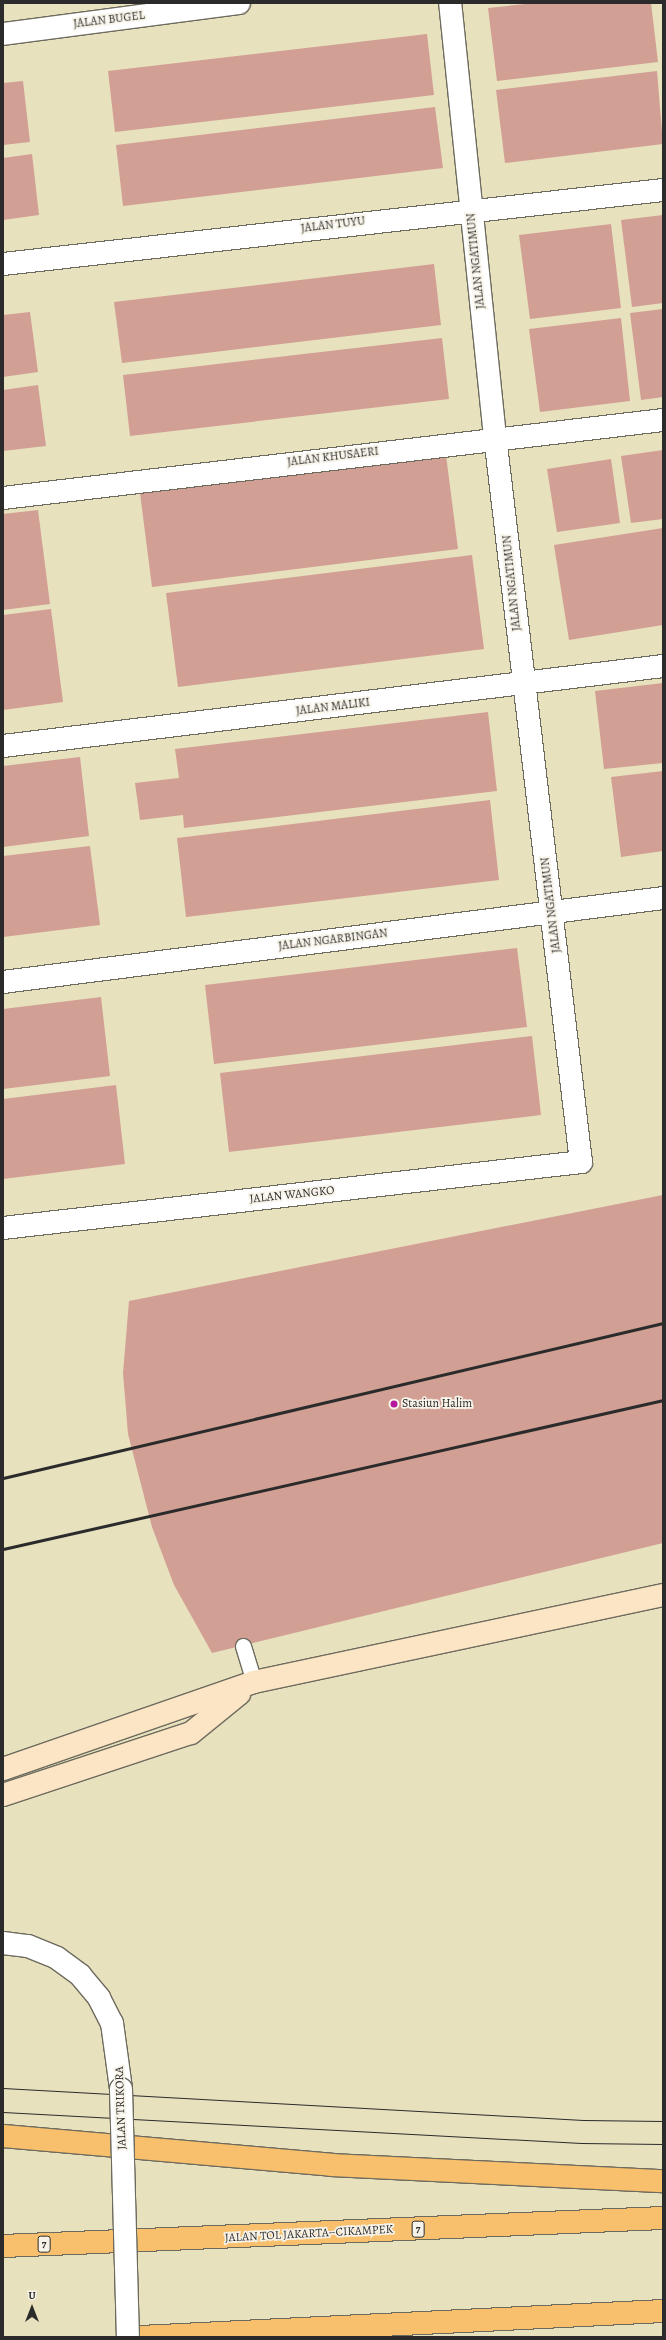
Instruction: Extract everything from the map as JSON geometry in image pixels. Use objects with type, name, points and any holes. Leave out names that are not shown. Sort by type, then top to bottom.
[{"type":"highway","points":[[3,2136],[332,2165],[663,2181]]},
{"type":"highway","name":"JALAN TOL JAKARTA–CIKAMPEK","points":[[3,2246],[663,2218]]},
{"type":"highway","points":[[141,2337],[663,2311]]},
{"type":"street","name":"JALAN BUGEL","points":[[3,34],[239,3]]},
{"type":"street","name":"JALAN NGATIMUN","points":[[450,3],[470,209],[495,437],[523,684],[552,912],[581,1162]]},
{"type":"street","name":"JALAN TUYU","points":[[3,264],[470,209],[663,190]]},
{"type":"street","name":"JALAN KHUSAERI","points":[[3,498],[495,437],[663,420]]},
{"type":"street","name":"JALAN MALIKI","points":[[3,746],[663,666]]},
{"type":"street","name":"JALAN NGARBINGAN","points":[[3,982],[663,898]]},
{"type":"street","name":"JALAN WANGKO","points":[[3,1228],[581,1162]]},
{"type":"street","points":[[3,1769],[254,1682],[663,1595]]},
{"type":"street","points":[[3,1796],[191,1733],[254,1682]]},
{"type":"street","name":"JALAN TRIKORA","points":[[3,1942],[28,1946],[57,1958],[90,1986],[112,2023],[121,2090],[128,2337]]},
{"type":"lane","points":[[242,1646],[254,1682]]},
{"type":"building","points":[[535,3],[651,3],[658,62],[497,81],[488,8]]},
{"type":"building","points":[[427,34],[434,95],[115,132],[108,71]]},
{"type":"building","points":[[657,71],[663,144],[505,163],[496,90]]},
{"type":"building","points":[[23,81],[30,142],[3,145],[3,83]]},
{"type":"building","points":[[435,107],[443,168],[123,206],[116,145]]},
{"type":"building","points":[[32,154],[39,215],[3,220],[3,158]]},
{"type":"building","points":[[663,215],[663,303],[632,307],[621,220]]},
{"type":"building","points":[[611,224],[621,308],[530,319],[519,235]]},
{"type":"building","points":[[434,264],[441,325],[122,363],[114,302]]},
{"type":"building","points":[[663,309],[663,397],[641,400],[630,313]]},
{"type":"building","points":[[30,312],[38,372],[3,377],[3,315]]},
{"type":"building","points":[[621,318],[630,401],[540,412],[529,329]]},
{"type":"building","points":[[442,338],[449,399],[130,436],[123,375]]},
{"type":"building","points":[[38,385],[46,446],[3,451],[3,390]]},
{"type":"building","points":[[663,450],[663,519],[631,523],[621,456]]},
{"type":"building","points":[[446,455],[458,549],[152,587],[140,493]]},
{"type":"building","points":[[611,459],[620,523],[557,532],[547,469]]},
{"type":"building","points":[[38,510],[50,604],[3,610],[3,514]]},
{"type":"building","points":[[663,528],[663,625],[569,640],[554,545]]},
{"type":"building","points":[[472,555],[484,649],[178,687],[166,593]]},
{"type":"building","points":[[51,609],[63,702],[3,710],[3,615]]},
{"type":"building","points":[[663,683],[663,763],[604,769],[595,691]]},
{"type":"building","points":[[488,712],[497,791],[184,828],[183,815],[140,820],[135,783],[179,778],[175,749]]},
{"type":"building","points":[[80,757],[89,836],[3,847],[3,766]]},
{"type":"building","points":[[663,771],[663,851],[621,857],[611,777]]},
{"type":"building","points":[[490,800],[499,880],[186,917],[177,838]]},
{"type":"building","points":[[90,846],[100,925],[3,937],[3,856]]},
{"type":"building","points":[[517,948],[527,1027],[214,1064],[205,985]]},
{"type":"building","points":[[101,997],[110,1076],[3,1089],[3,1009]]},
{"type":"building","points":[[532,1036],[541,1115],[229,1152],[220,1073]]},
{"type":"building","points":[[116,1085],[125,1164],[3,1179],[3,1099]]},
{"type":"building","name":"Stasiun Halim","points":[[663,1195],[663,1543],[212,1653],[174,1585],[152,1527],[128,1434],[123,1373],[129,1301]]},
{"type":"tram line","points":[[3,2088],[583,2120],[663,2121]]},
{"type":"tram line","points":[[3,2112],[581,2143],[663,2144]]},
{"type":"railway","points":[[3,1478],[663,1323]]},
{"type":"railway","points":[[3,1549],[663,1400]]},
{"type":"place","name":"Stasiun Halim","points":[[394,1404]]}]
